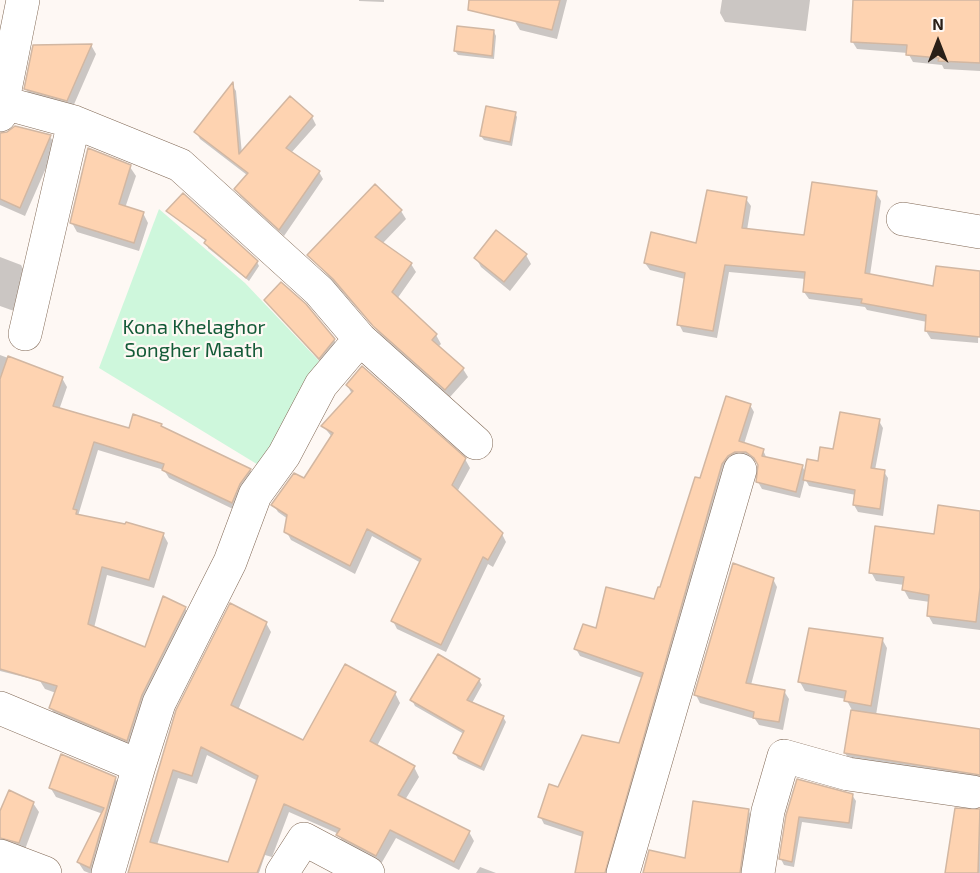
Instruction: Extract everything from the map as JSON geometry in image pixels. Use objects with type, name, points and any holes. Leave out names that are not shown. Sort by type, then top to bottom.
[{"type":"street","points":[[23,0],[1,107],[74,122],[180,165],[319,291],[360,339],[476,443]]},
{"type":"street","points":[[25,334],[74,122]]},
{"type":"street","points":[[903,219],[980,232]]},
{"type":"street","points":[[108,873],[159,704],[230,562],[255,495],[284,455],[321,385],[360,339]]},
{"type":"street","points":[[623,873],[740,470]]},
{"type":"street","points":[[0,708],[140,766]]},
{"type":"street","points":[[760,873],[768,811],[784,756],[848,774],[973,792]]},
{"type":"street","points":[[282,873],[304,839],[368,873]]},
{"type":"street","points":[[0,856],[45,873]]},
{"type":"green space","name":"Kona Khelaghor Songher Maath","points":[[159,209],[245,283],[320,362],[265,469],[99,368]]},
{"type":"building","points":[[469,0],[560,0],[552,30],[468,10]]},
{"type":"building","points":[[853,0],[980,0],[980,63],[938,61],[939,58],[906,55],[907,45],[851,42]]},
{"type":"building","points":[[457,26],[494,30],[492,56],[454,51]]},
{"type":"building","points":[[92,44],[67,101],[24,89],[33,45]]},
{"type":"building","points":[[233,82],[239,154],[290,96],[313,116],[286,148],[320,171],[279,230],[234,189],[248,173],[194,132]]},
{"type":"building","points":[[486,106],[516,112],[510,142],[480,136]]},
{"type":"building","points":[[15,126],[51,135],[20,208],[0,199],[0,133],[7,132]]},
{"type":"building","points":[[88,148],[131,165],[119,204],[144,212],[134,243],[70,223]]},
{"type":"building","points":[[812,182],[877,191],[865,273],[933,286],[936,266],[980,271],[980,337],[925,331],[926,315],[861,303],[862,299],[803,292],[805,272],[725,265],[713,331],[677,325],[685,273],[644,263],[651,232],[696,243],[707,190],[747,197],[742,228],[804,235]]},
{"type":"building","points":[[375,184],[402,210],[375,237],[412,263],[392,292],[437,334],[432,340],[464,368],[445,390],[373,326],[333,279],[307,255]]},
{"type":"building","points":[[183,193],[258,261],[246,278],[204,243],[206,240],[166,211]]},
{"type":"building","points":[[496,230],[527,254],[504,282],[474,258]]},
{"type":"building","points":[[281,282],[306,304],[335,339],[319,359],[264,300]]},
{"type":"building","points":[[8,356],[63,377],[53,406],[129,428],[133,414],[162,424],[161,426],[251,469],[240,484],[232,503],[162,470],[164,464],[94,442],[73,509],[77,510],[76,514],[125,524],[126,522],[164,533],[149,580],[102,567],[88,624],[145,647],[163,596],[186,607],[142,695],[127,741],[49,708],[57,686],[0,669],[0,379]]},
{"type":"building","points":[[362,366],[466,458],[452,485],[503,533],[488,560],[483,557],[441,645],[391,621],[421,559],[367,529],[350,566],[284,532],[287,515],[271,505],[294,473],[304,478],[333,433],[321,426],[353,391],[346,385]]},
{"type":"building","points":[[726,396],[751,404],[739,441],[764,449],[762,456],[803,465],[796,492],[756,482],[758,465],[754,458],[746,452],[735,452],[728,456],[722,464],[605,873],[575,873],[583,832],[538,817],[549,784],[558,787],[582,735],[619,743],[643,673],[574,649],[583,624],[596,628],[606,587],[654,599],[660,587],[695,477],[700,478]]},
{"type":"building","points":[[840,412],[880,419],[871,468],[885,470],[880,509],[853,505],[855,490],[803,480],[807,459],[818,461],[820,447],[833,449]]},
{"type":"building","points":[[938,505],[980,511],[980,588],[976,622],[927,616],[929,595],[902,590],[904,577],[869,573],[875,526],[934,534]]},
{"type":"building","points":[[733,563],[774,578],[746,683],[785,690],[779,722],[753,718],[754,712],[694,695]]},
{"type":"building","points":[[230,603],[267,622],[231,705],[303,740],[345,664],[396,692],[370,741],[415,766],[398,795],[470,831],[454,862],[390,830],[376,856],[336,835],[340,829],[284,804],[257,873],[128,873],[176,710]],"holes":[[[201,747],[258,776],[228,862],[150,842],[173,770],[192,776]]]},
{"type":"building","points":[[809,628],[883,638],[871,706],[844,701],[846,691],[798,682]]},
{"type":"building","points":[[438,654],[480,679],[467,700],[504,716],[481,767],[453,753],[464,731],[410,700]]},
{"type":"building","points":[[851,710],[980,729],[980,775],[844,753]]},
{"type":"building","points":[[61,754],[116,777],[90,868],[77,862],[104,808],[49,788]]},
{"type":"building","points":[[797,779],[853,794],[849,823],[799,817],[792,862],[779,859],[786,815]]},
{"type":"building","points":[[9,790],[34,802],[19,843],[0,838],[0,811]]},
{"type":"building","points":[[693,801],[749,809],[740,873],[643,873],[649,850],[685,858]]},
{"type":"building","points":[[955,808],[980,809],[978,873],[945,873]]}]
